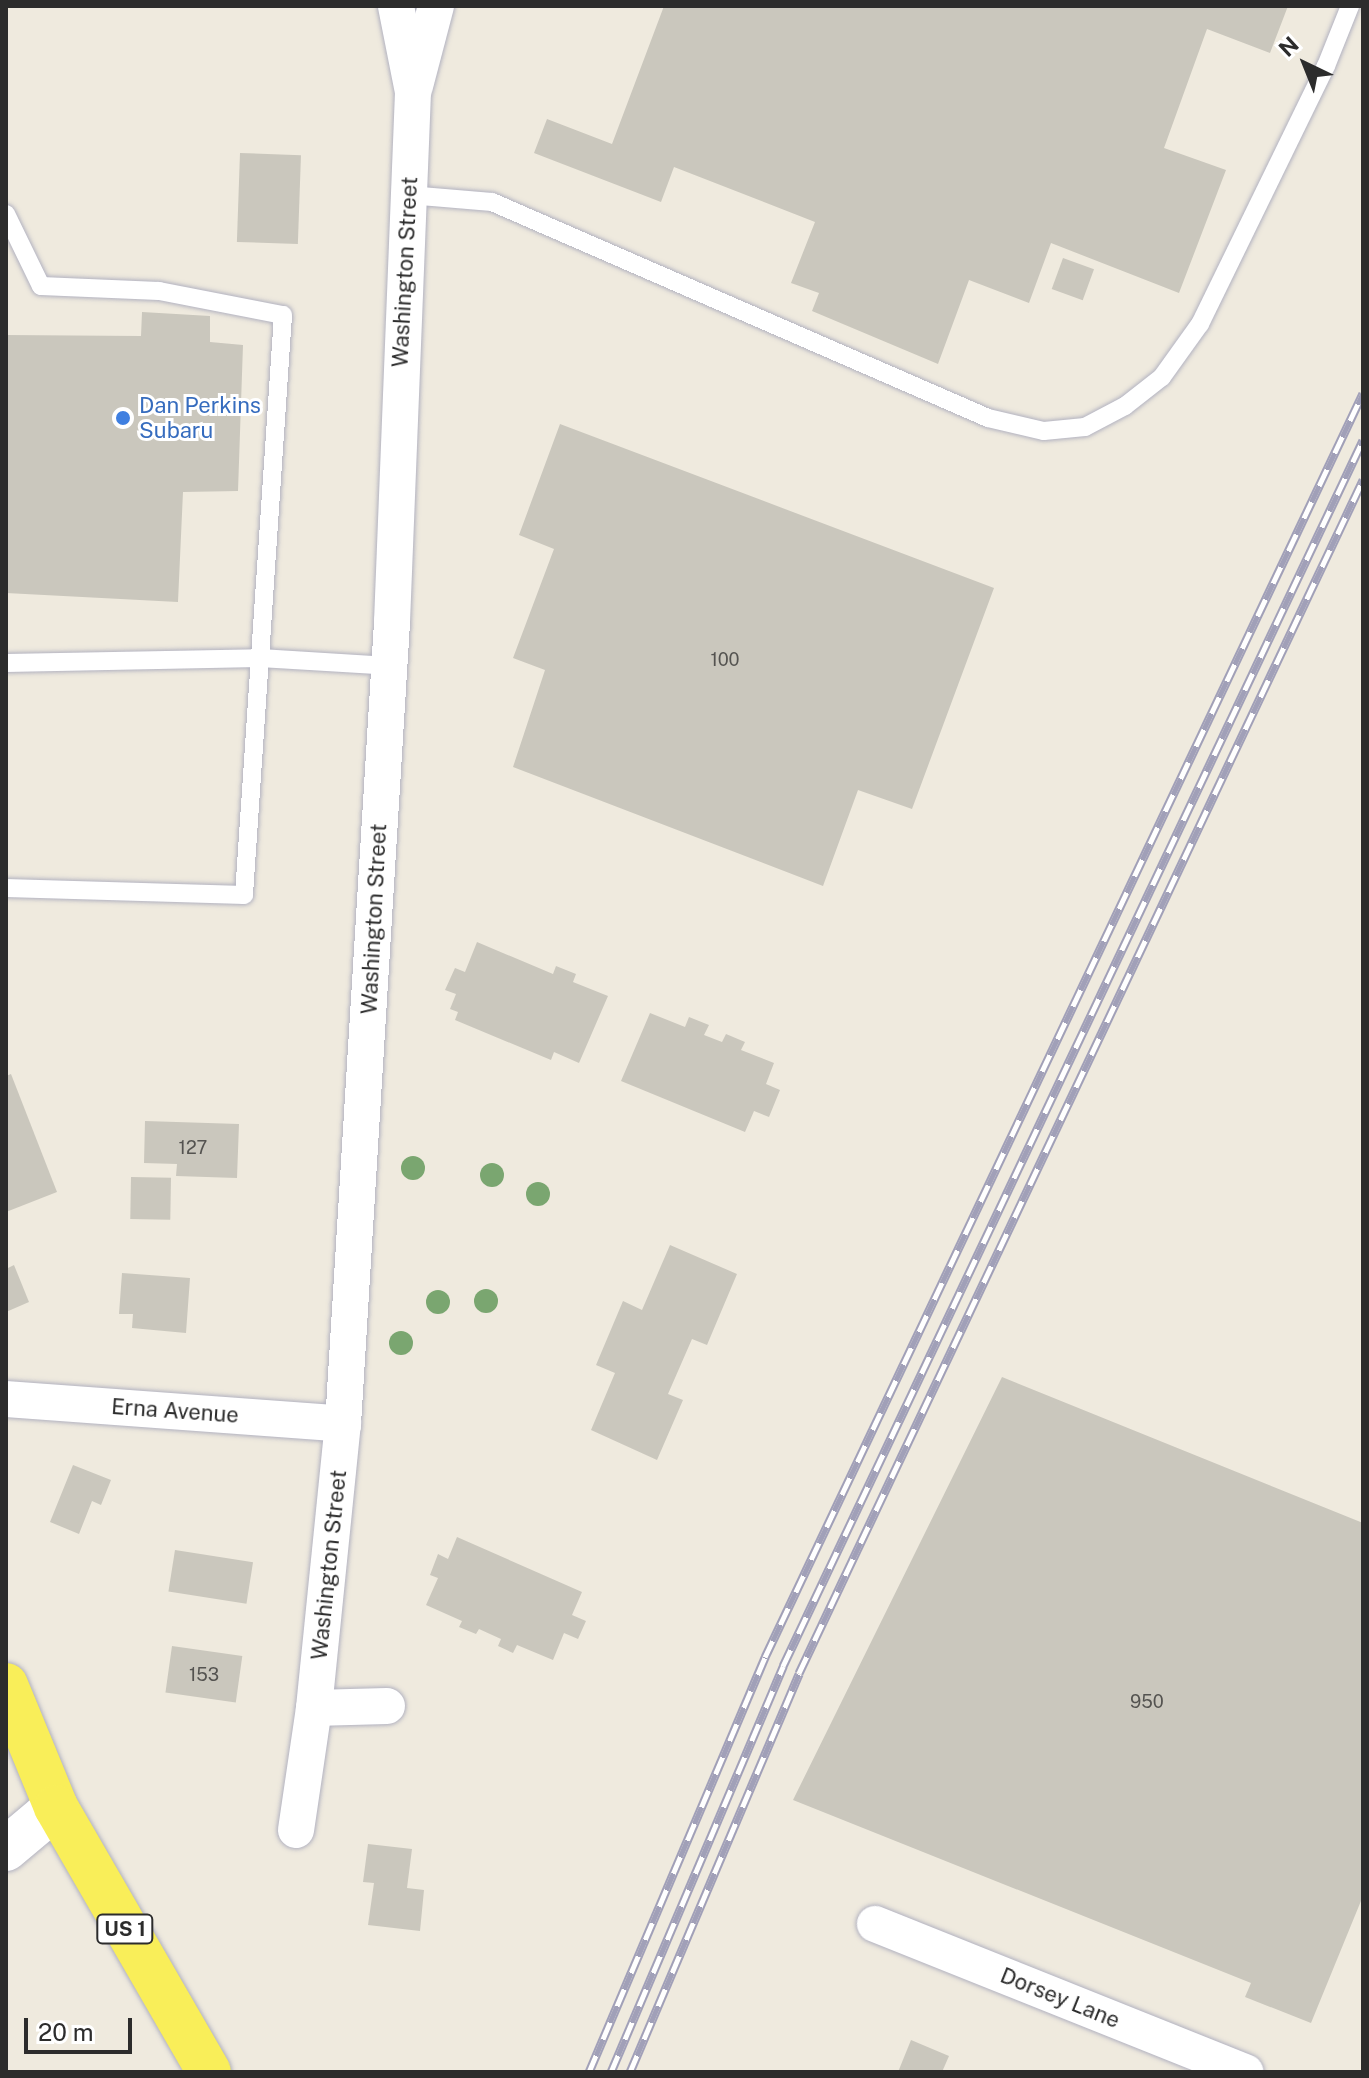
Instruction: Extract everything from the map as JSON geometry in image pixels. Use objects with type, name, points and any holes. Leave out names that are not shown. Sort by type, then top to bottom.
[{"type":"main road","name":"US 1","points":[[6,1685],[56,1807],[209,2072]]},
{"type":"street","name":"Washington Street","points":[[296,1830],[314,1708],[343,1424],[389,666],[413,92],[396,6]]},
{"type":"street","points":[[413,92],[436,6]]},
{"type":"street","name":"Erna Avenue","points":[[6,1399],[343,1424]]},
{"type":"street","points":[[314,1708],[387,1706]]},
{"type":"street","points":[[6,1849],[56,1807]]},
{"type":"street","name":"Dorsey Lane","points":[[875,1924],[1245,2072]]},
{"type":"lane","points":[[409,195],[492,202],[988,418],[1044,431],[1085,427],[1125,406],[1162,377],[1200,324],[1326,66],[1350,6]]},
{"type":"lane","points":[[6,214],[41,286],[159,291],[283,315],[244,895],[6,888]]},
{"type":"lane","points":[[6,663],[260,658],[389,666]]},
{"type":"building","points":[[664,6],[1288,6],[1270,53],[1207,29],[1164,148],[1226,170],[1179,293],[1051,243],[1029,303],[969,280],[938,364],[812,311],[819,293],[791,283],[815,222],[674,167],[661,202],[534,153],[547,119],[612,144]]},
{"type":"building","points":[[240,153],[301,155],[298,244],[237,242]]},
{"type":"building","points":[[1063,258],[1094,269],[1083,300],[1052,289]]},
{"type":"building","name":"Dan Perkins Subaru","points":[[142,312],[210,316],[210,342],[243,345],[238,491],[183,492],[178,602],[6,593],[6,335],[141,336]]},
{"type":"building","points":[[560,424],[994,588],[912,809],[858,790],[823,886],[513,767],[545,670],[513,658],[554,549],[519,535]]},
{"type":"building","points":[[477,942],[553,974],[556,966],[576,974],[573,982],[608,996],[579,1063],[554,1052],[551,1060],[455,1020],[458,1012],[450,1009],[456,994],[445,990],[455,968],[465,972]]},
{"type":"building","points":[[650,1013],[685,1027],[689,1017],[709,1025],[704,1035],[722,1042],[726,1034],[745,1042],[741,1050],[774,1063],[766,1084],[780,1090],[769,1117],[754,1111],[745,1132],[621,1081]]},
{"type":"building","points":[[11,1074],[57,1192],[6,1212],[6,1076]]},
{"type":"building","points":[[145,1121],[239,1124],[237,1178],[176,1176],[177,1164],[144,1163]]},
{"type":"building","points":[[131,1177],[171,1178],[170,1220],[130,1219]]},
{"type":"building","points":[[670,1245],[737,1274],[707,1345],[692,1339],[668,1394],[683,1400],[657,1460],[591,1430],[615,1373],[596,1365],[623,1301],[642,1310]]},
{"type":"building","points":[[14,1265],[29,1302],[6,1312],[6,1269]]},
{"type":"building","points":[[122,1273],[190,1278],[186,1333],[132,1328],[133,1314],[119,1314]]},
{"type":"building","points":[[1002,1377],[1363,1523],[1363,1896],[1311,2023],[1245,1997],[1251,1983],[793,1800]]},
{"type":"building","points":[[73,1465],[111,1480],[101,1505],[92,1501],[79,1534],[50,1522]]},
{"type":"building","points":[[457,1537],[582,1592],[572,1615],[586,1621],[578,1639],[564,1633],[553,1660],[517,1645],[513,1653],[498,1646],[501,1639],[479,1629],[476,1634],[459,1627],[462,1621],[426,1605],[438,1578],[430,1575],[438,1554],[448,1559]]},
{"type":"building","points":[[175,1550],[253,1562],[246,1604],[168,1591]]},
{"type":"building","points":[[172,1646],[242,1656],[236,1702],[165,1693]]},
{"type":"building","points":[[368,1844],[412,1849],[407,1888],[424,1890],[420,1931],[368,1925],[374,1883],[363,1882]]},
{"type":"building","points":[[911,2040],[949,2056],[942,2072],[898,2072]]},
{"type":"railway","points":[[589,2072],[765,1657],[1363,393]]},
{"type":"railway","points":[[611,2072],[783,1666],[1363,440]]},
{"type":"railway","points":[[630,2072],[799,1673],[1363,480]]},
{"type":"place","name":"Dan Perkins Subaru","points":[[123,418]]}]
